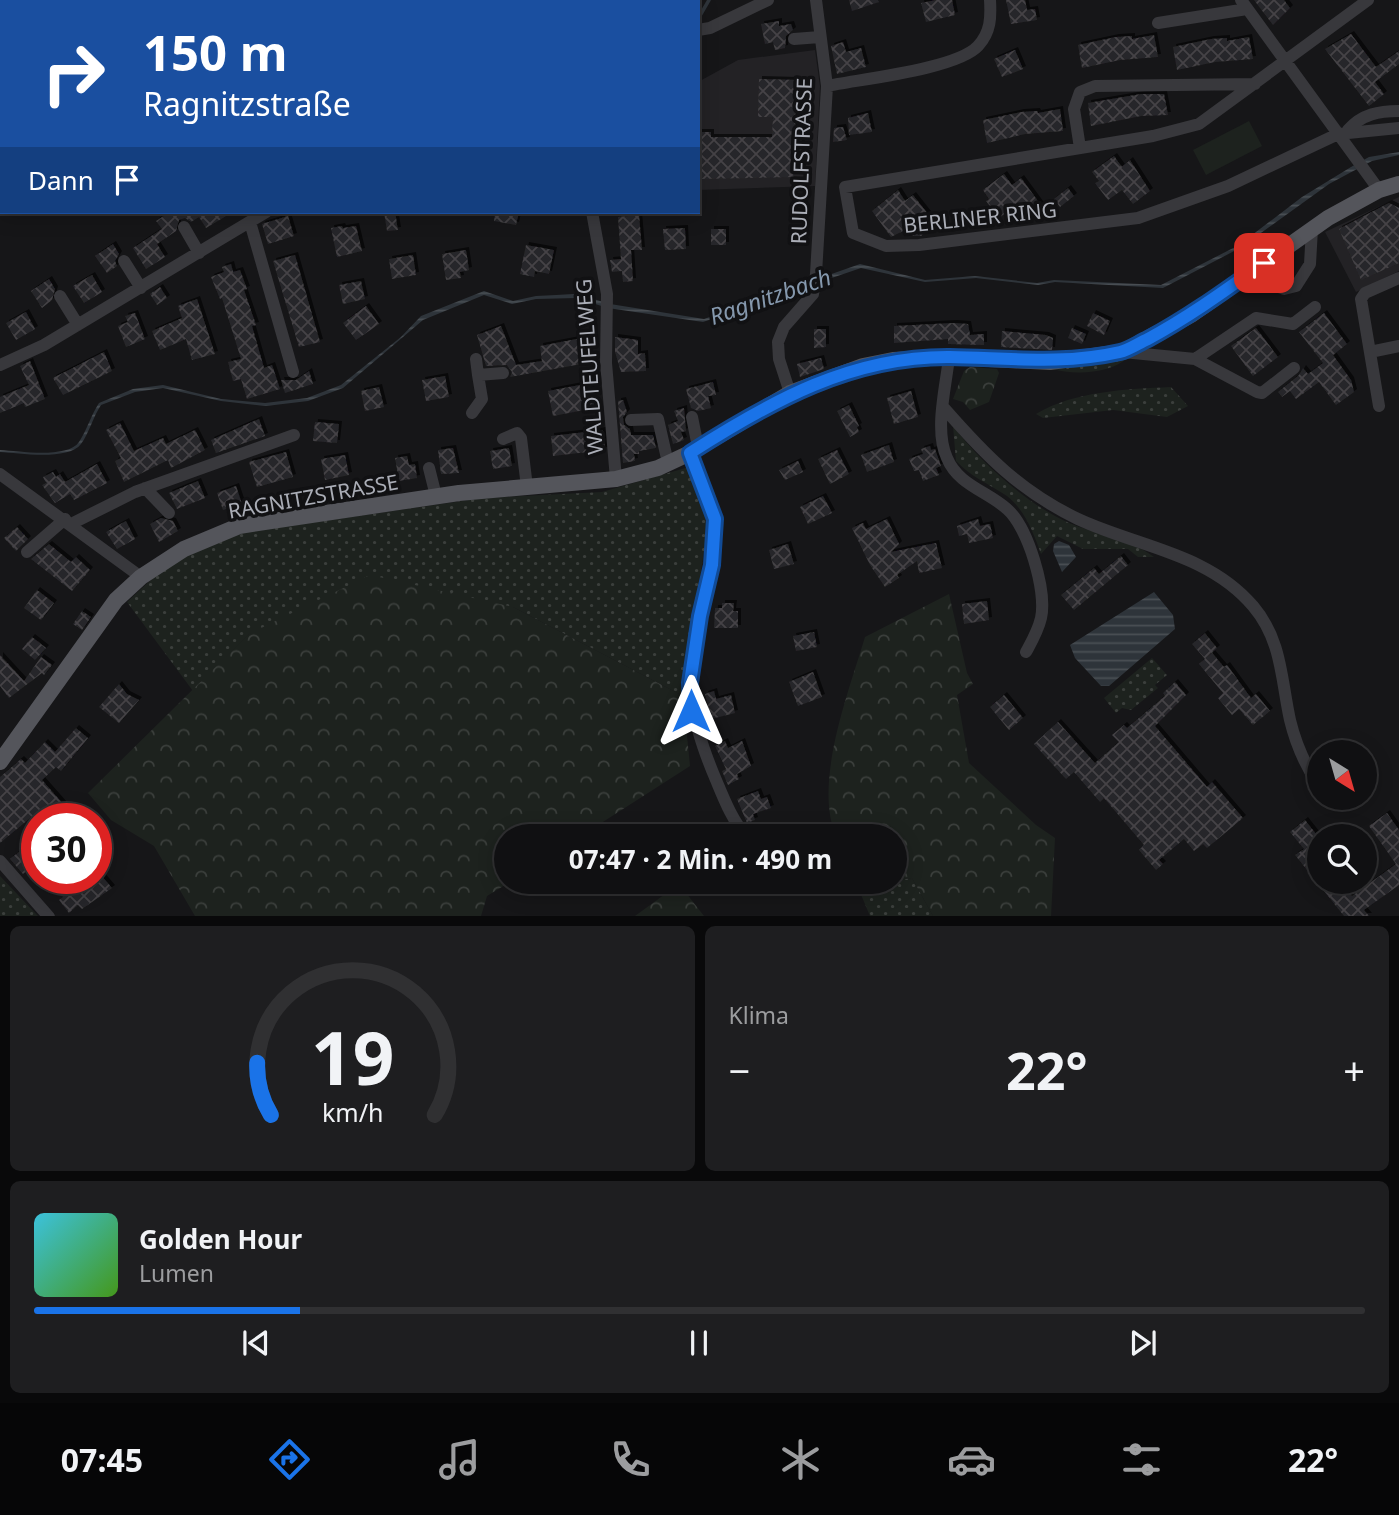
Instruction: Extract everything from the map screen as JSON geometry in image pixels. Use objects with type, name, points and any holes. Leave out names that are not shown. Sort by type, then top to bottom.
[{"type":"main road","name":"RAGNITZSTRASSE","points":[[0,762],[116,600],[141,577],[184,550],[239,526],[436,496],[615,479],[668,463],[790,393],[863,366],[892,360],[949,357],[1050,362],[1122,352],[1191,315],[1312,229],[1379,190],[1399,184]]},
{"type":"street","points":[[700,30],[710,29],[768,0]]},
{"type":"street","name":"RUDOLFSTRASSE","points":[[790,393],[779,359],[778,342],[784,327],[813,294],[816,274],[827,86],[816,0]]},
{"type":"street","points":[[827,86],[955,61],[978,46],[992,23],[990,0]]},
{"type":"street","name":"BERLINER RING","points":[[1368,0],[1199,124],[1153,136],[845,187],[853,233],[886,246],[919,245],[1138,218],[1228,186],[1343,132],[1376,111],[1399,111]]},
{"type":"street","points":[[1158,23],[1244,4],[1286,62],[1343,132],[1379,190]]},
{"type":"street","points":[[794,39],[820,37]]},
{"type":"street","points":[[1080,148],[1073,109],[1080,92],[1095,86],[1255,84]]},
{"type":"street","name":"BERLINER RING","points":[[1343,132],[1399,128]]},
{"type":"street","points":[[0,365],[78,325],[263,214]]},
{"type":"street","name":"WALDTEUFELWEG","points":[[592,214],[605,305],[606,363],[615,479]]},
{"type":"street","points":[[250,222],[292,372]]},
{"type":"street","points":[[184,227],[199,253]]},
{"type":"street","points":[[1264,263],[1276,286],[1284,289],[1296,286],[1310,264],[1312,229]]},
{"type":"street","points":[[124,261],[141,288]]},
{"type":"street","points":[[149,267],[157,278]]},
{"type":"street","points":[[1379,406],[1362,296],[1399,278]]},
{"type":"street","points":[[60,296],[78,325]]},
{"type":"street","points":[[1195,359],[1256,318],[1293,324],[1315,307]]},
{"type":"street","points":[[1370,352],[1399,346]]},
{"type":"street","name":"RAGNITZSTRASSE","points":[[1122,352],[1195,359],[1257,393],[1262,393],[1294,368]]},
{"type":"street","points":[[949,357],[941,444],[948,461],[960,478],[1010,511],[1019,523],[1036,566],[1042,616],[1036,635],[1026,652]]},
{"type":"street","points":[[472,413],[482,399],[476,359]]},
{"type":"street","points":[[478,375],[503,373]]},
{"type":"street","points":[[944,408],[1009,478],[1044,502],[1082,520],[1187,558],[1224,579],[1240,592],[1255,608],[1274,639],[1285,674],[1290,720],[1307,768]]},
{"type":"street","points":[[692,417],[694,447],[715,519],[712,565],[700,616],[690,683],[691,711],[699,739],[723,798],[739,824]]},
{"type":"street","points":[[631,420],[658,419],[668,463]]},
{"type":"street","points":[[503,439],[511,433],[517,433],[521,438],[527,487]]},
{"type":"street","points":[[27,552],[68,522],[145,488],[294,435]]},
{"type":"street","points":[[429,468],[436,496]]},
{"type":"street","points":[[0,474],[141,577]]},
{"type":"street","points":[[145,488],[169,513]]},
{"type":"street","points":[[0,861],[49,916]]},
{"type":"shaded area","points":[[815,50],[820,86],[815,186],[700,190],[700,81],[738,60]]},
{"type":"shaded area","points":[[1399,197],[1399,271],[1356,292],[1325,232]]},
{"type":"green space","points":[[1249,121],[1262,146],[1206,175],[1193,150]]},
{"type":"green space","points":[[1127,358],[1111,367],[1092,372],[1053,369]]},
{"type":"green space","points":[[970,367],[997,369],[999,373],[989,402],[970,410],[963,402],[953,399],[964,371]]},
{"type":"green space","points":[[1171,387],[1188,406],[1167,417],[1113,410],[1043,418],[1036,414],[1067,400],[1084,396],[1119,390]]},
{"type":"green space","points":[[953,426],[991,468],[1037,505],[1069,523],[1124,541],[1154,557],[1138,557],[1128,549],[1083,549],[1057,536],[1041,554],[1019,508],[1007,496],[968,472],[956,461]]},
{"type":"green space","points":[[689,467],[709,516],[683,696],[513,607],[249,634],[193,691],[127,602],[167,565],[240,533],[483,498],[602,492]]},
{"type":"green space","points":[[370,575],[513,607],[683,696],[690,766],[600,824],[494,824],[494,892],[487,896],[481,916],[195,916],[154,846],[112,821],[112,803],[97,803],[88,793],[249,634]]},
{"type":"green space","points":[[949,594],[967,673],[973,684],[957,695],[969,763],[1036,825],[1055,838],[1051,916],[933,916],[912,878],[907,879],[907,824],[833,824],[829,790],[831,764],[843,710],[865,637]]},
{"type":"green space","points":[[1152,658],[1167,675],[1155,685],[1158,688],[1131,710],[1122,708],[1116,713],[1104,698]]},
{"type":"green space","points":[[0,876],[38,916],[0,916]]},
{"type":"green space","points":[[912,878],[933,916],[870,916],[861,894],[907,894],[907,879]]},
{"type":"green space","points":[[665,894],[687,894],[704,916],[635,916]]},
{"type":"water","name":"Ragnitzbach","points":[[1399,152],[1399,155],[1372,161],[1329,184],[1240,248],[1163,288],[1055,282],[1038,285],[976,278],[925,282],[861,268],[703,322],[608,308],[576,298],[536,299],[512,304],[484,295],[423,320],[343,388],[308,401],[266,406],[221,401],[163,388],[135,392],[101,405],[84,440],[66,453],[43,455],[0,452],[54,452],[73,447],[82,437],[99,403],[133,389],[163,385],[221,399],[265,403],[307,398],[341,385],[401,337],[421,316],[484,291],[513,301],[536,296],[577,294],[610,304],[704,319],[860,264],[925,280],[975,276],[1037,283],[1054,280],[1161,285],[1239,245],[1302,197],[1351,167],[1369,157]]},
{"type":"water","points":[[1059,541],[1069,545],[1076,557],[1062,572],[1053,551],[1054,544]]},
{"type":"water","points":[[1154,592],[1173,615],[1175,629],[1109,686],[1101,686],[1075,658],[1070,645]]},
{"type":"building","points":[[849,0],[878,0],[879,2],[852,11]]},
{"type":"building","points":[[952,0],[955,15],[926,22],[921,3]]},
{"type":"building","points":[[1006,0],[1025,0],[1027,10],[1035,9],[1037,20],[1011,24]]},
{"type":"building","points":[[1254,0],[1284,0],[1290,8],[1273,25]]},
{"type":"building","points":[[779,21],[779,26],[791,24],[793,30],[786,36],[785,48],[775,50],[773,42],[765,44],[761,24]]},
{"type":"building","points":[[1351,34],[1376,67],[1399,51],[1399,64],[1375,82],[1384,94],[1369,106],[1325,49]]},
{"type":"building","points":[[1154,35],[1158,57],[1120,60],[1082,68],[1078,45],[1116,37],[1132,36],[1132,39]]},
{"type":"building","points":[[1249,37],[1253,59],[1215,62],[1177,70],[1173,47],[1211,39],[1227,38],[1227,41]]},
{"type":"building","points":[[843,42],[846,52],[861,48],[866,67],[837,74],[831,46]]},
{"type":"building","points":[[1015,50],[1023,69],[1002,77],[994,59]]},
{"type":"building","points":[[759,79],[796,80],[795,138],[802,138],[801,171],[794,170],[794,177],[700,179],[700,132],[711,132],[711,137],[772,137],[773,117],[758,117]]},
{"type":"building","points":[[1141,94],[1164,94],[1168,115],[1141,116],[1091,126],[1088,103]]},
{"type":"building","points":[[1060,109],[1063,131],[1025,134],[987,143],[983,120],[1021,112],[1038,113]]},
{"type":"building","points":[[868,113],[872,132],[849,135],[848,118]]},
{"type":"building","points":[[843,127],[847,140],[833,142],[834,128]]},
{"type":"building","points":[[1114,156],[1122,167],[1130,160],[1150,191],[1133,204],[1122,190],[1108,200],[1095,183],[1099,181],[1092,172]]},
{"type":"building","points":[[1004,174],[1012,185],[1021,178],[1043,208],[1023,222],[1012,208],[999,218],[986,201],[989,199],[983,190]]},
{"type":"building","points":[[1068,188],[1074,196],[1060,207],[1054,199]]},
{"type":"building","points":[[898,190],[905,201],[913,195],[934,226],[921,236],[913,236],[907,229],[891,237],[872,211]]},
{"type":"building","points":[[1389,203],[1399,208],[1399,263],[1361,280],[1339,229]]},
{"type":"building","points":[[167,214],[230,214],[206,228],[199,217],[191,222],[185,218],[179,220],[176,231],[157,244],[165,257],[146,269],[133,248],[162,229],[156,221]]},
{"type":"building","points":[[384,214],[395,214],[398,230],[387,231]]},
{"type":"building","points":[[495,214],[519,214],[516,225],[494,221]]},
{"type":"building","points":[[639,215],[642,250],[631,250],[633,281],[623,282],[622,271],[612,272],[610,260],[621,259],[618,217]]},
{"type":"building","points":[[288,216],[294,236],[268,244],[262,224]]},
{"type":"building","points":[[356,226],[362,251],[337,257],[331,228]]},
{"type":"building","points":[[685,228],[686,249],[665,250],[663,229]]},
{"type":"building","points":[[711,229],[726,229],[726,245],[711,245]]},
{"type":"building","points":[[113,244],[119,254],[115,261],[117,266],[107,273],[95,256]]},
{"type":"building","points":[[526,245],[554,250],[549,274],[535,271],[534,277],[520,274]]},
{"type":"building","points":[[466,250],[469,270],[460,272],[461,278],[446,280],[442,254]]},
{"type":"building","points":[[295,255],[320,342],[299,347],[273,261]]},
{"type":"building","points":[[413,255],[416,275],[392,279],[389,259]]},
{"type":"building","points":[[231,264],[233,272],[240,270],[247,289],[244,290],[256,325],[252,326],[264,368],[272,365],[280,389],[247,399],[241,379],[233,381],[228,362],[241,359],[222,298],[220,299],[211,277],[224,272],[222,267]]},
{"type":"building","points":[[92,275],[102,292],[84,303],[73,286]]},
{"type":"building","points":[[49,279],[55,289],[52,300],[42,308],[31,291]]},
{"type":"building","points":[[361,281],[365,299],[343,304],[339,285]]},
{"type":"building","points":[[160,287],[167,298],[157,305],[150,294]]},
{"type":"building","points":[[197,299],[215,354],[192,360],[186,339],[160,350],[152,331],[182,318],[178,306]]},
{"type":"building","points":[[366,306],[379,324],[356,340],[343,323]]},
{"type":"building","points":[[26,312],[35,329],[16,340],[6,323]]},
{"type":"building","points":[[135,313],[145,339],[126,347],[118,326],[128,322],[125,316]]},
{"type":"building","points":[[1093,313],[1110,321],[1104,335],[1087,326]]},
{"type":"building","points":[[1324,313],[1347,344],[1333,355],[1351,380],[1354,392],[1336,405],[1319,382],[1296,399],[1290,391],[1282,397],[1278,392],[1299,375],[1303,368],[1308,374],[1323,363],[1299,332]]},
{"type":"building","points":[[968,324],[970,335],[984,334],[984,345],[948,344],[948,339],[894,343],[894,326]]},
{"type":"building","points":[[501,326],[516,365],[542,361],[540,346],[582,338],[587,363],[510,377],[512,372],[507,365],[486,366],[477,335]]},
{"type":"building","points":[[1072,328],[1086,334],[1082,344],[1068,338]]},
{"type":"building","points":[[1256,328],[1278,357],[1253,376],[1231,346]]},
{"type":"building","points":[[814,329],[826,329],[826,347],[814,348]]},
{"type":"building","points":[[1002,331],[1046,335],[1053,338],[1052,350],[1001,347]]},
{"type":"building","points":[[615,337],[638,340],[638,354],[645,353],[646,371],[621,372],[615,352]]},
{"type":"building","points":[[104,352],[112,371],[63,395],[53,378]]},
{"type":"building","points":[[821,358],[824,369],[800,377],[797,364]]},
{"type":"building","points":[[30,361],[45,399],[25,407],[24,403],[0,413],[0,397],[29,385],[20,366]]},
{"type":"building","points":[[309,371],[313,384],[285,393],[281,380],[296,380]]},
{"type":"building","points":[[445,376],[449,397],[426,401],[422,380]]},
{"type":"building","points":[[713,382],[716,395],[708,396],[711,408],[698,411],[691,408],[686,389]]},
{"type":"building","points":[[590,383],[595,408],[553,416],[548,391]]},
{"type":"building","points":[[379,387],[384,407],[365,411],[361,391]]},
{"type":"building","points":[[911,391],[918,417],[894,424],[887,398]]},
{"type":"building","points":[[623,400],[627,412],[623,417],[624,425],[630,429],[631,435],[653,435],[656,448],[639,451],[639,454],[634,454],[635,461],[623,463],[618,401]]},
{"type":"building","points":[[849,405],[859,426],[859,432],[850,437],[837,411]]},
{"type":"building","points":[[684,408],[686,431],[681,432],[684,440],[673,444],[668,425],[678,421],[674,411]]},
{"type":"building","points":[[259,419],[265,436],[216,453],[211,440]]},
{"type":"building","points":[[315,422],[339,424],[337,443],[313,441]]},
{"type":"building","points":[[120,423],[134,451],[163,438],[166,444],[195,430],[205,450],[171,468],[168,460],[124,482],[115,461],[121,458],[106,430]]},
{"type":"building","points":[[603,430],[605,450],[553,456],[551,436]]},
{"type":"building","points":[[889,445],[894,462],[867,472],[861,455]]},
{"type":"building","points":[[930,446],[931,450],[935,449],[941,466],[936,468],[939,475],[923,481],[919,470],[914,471],[909,459],[923,454],[921,449]]},
{"type":"building","points":[[453,448],[459,473],[441,474],[438,450]]},
{"type":"building","points":[[509,448],[512,466],[493,469],[490,451]]},
{"type":"building","points":[[837,450],[849,474],[830,484],[818,459]]},
{"type":"building","points":[[286,452],[293,477],[257,487],[249,462]]},
{"type":"building","points":[[345,455],[349,475],[325,480],[321,459]]},
{"type":"building","points":[[407,456],[409,465],[415,464],[417,478],[399,481],[395,458]]},
{"type":"building","points":[[798,461],[803,472],[785,480],[779,470]]},
{"type":"building","points":[[97,464],[107,483],[74,500],[70,494],[55,503],[42,485],[46,483],[43,477],[53,472],[56,477],[60,474],[65,482]]},
{"type":"building","points":[[198,481],[205,498],[177,509],[169,493]]},
{"type":"building","points":[[236,486],[242,504],[223,510],[217,493]]},
{"type":"building","points":[[823,496],[832,513],[808,524],[800,507]]},
{"type":"building","points":[[161,518],[173,521],[178,531],[159,542],[150,524]]},
{"type":"building","points":[[887,519],[899,544],[891,552],[936,543],[942,568],[919,573],[917,561],[885,587],[870,565],[852,528],[863,523],[866,529]]},
{"type":"building","points":[[978,519],[980,526],[990,524],[993,538],[969,543],[967,534],[959,536],[957,526]]},
{"type":"building","points":[[126,521],[135,539],[117,549],[106,532]]},
{"type":"building","points":[[17,527],[28,539],[16,551],[4,538]]},
{"type":"building","points":[[49,544],[71,562],[76,557],[90,570],[72,591],[31,559]]},
{"type":"building","points":[[788,544],[794,564],[774,569],[769,550]]},
{"type":"building","points":[[1121,556],[1128,565],[1074,610],[1061,595],[1094,568],[1099,574]]},
{"type":"building","points":[[37,590],[54,603],[41,620],[24,608]]},
{"type":"building","points":[[987,601],[989,620],[964,624],[962,604]]},
{"type":"building","points":[[722,603],[734,603],[733,611],[738,611],[738,628],[714,628],[715,608],[722,608]]},
{"type":"building","points":[[82,611],[91,617],[82,630],[73,624]]},
{"type":"building","points":[[814,632],[817,647],[796,651],[793,636]]},
{"type":"building","points":[[1205,633],[1217,648],[1205,659],[1192,644]]},
{"type":"building","points":[[32,637],[46,648],[35,660],[22,649]]},
{"type":"building","points":[[1212,653],[1224,667],[1227,665],[1251,698],[1256,694],[1270,711],[1253,725],[1239,709],[1232,715],[1218,698],[1223,693],[1199,664]]},
{"type":"building","points":[[0,655],[24,681],[41,657],[52,665],[44,675],[42,673],[9,698],[0,686]]},
{"type":"building","points":[[813,672],[822,697],[798,706],[789,682]]},
{"type":"building","points":[[1175,682],[1186,695],[1155,726],[1207,787],[1212,782],[1243,818],[1207,848],[1203,844],[1194,851],[1184,839],[1159,860],[1163,864],[1156,870],[1139,850],[1144,845],[1104,798],[1100,802],[1074,772],[1066,779],[1034,744],[1058,722],[1095,763],[1119,742],[1112,735],[1124,725],[1127,728],[1165,696],[1163,693]]},
{"type":"building","points":[[119,684],[127,694],[139,700],[119,723],[99,707]]},
{"type":"building","points":[[714,691],[716,699],[731,695],[735,713],[711,719],[705,694]]},
{"type":"building","points":[[1004,695],[1023,718],[1009,730],[990,707]]},
{"type":"building","points":[[76,728],[88,738],[61,771],[56,767],[42,780],[62,803],[21,803],[21,826],[0,843],[0,777],[21,759],[25,763],[45,742],[55,752]]},
{"type":"building","points":[[725,741],[728,748],[742,741],[751,766],[737,774],[739,779],[728,785],[722,771],[726,769],[715,746]]},
{"type":"building","points":[[758,791],[761,799],[767,797],[771,808],[753,814],[755,820],[747,823],[737,799]]},
{"type":"building","points":[[1387,813],[1399,830],[1399,885],[1364,910],[1369,916],[1344,916],[1326,894],[1377,894],[1377,878],[1396,864],[1377,837],[1377,824],[1372,824]]},
{"type":"building","points":[[1305,820],[1308,824],[1307,870],[1295,855],[1304,849],[1290,832]]},
{"type":"building","points":[[21,850],[21,872],[10,859]]},
{"type":"building","points":[[61,894],[103,894],[82,909],[78,905],[69,913],[59,900],[63,897]]},
{"type":"waterway","points":[[700,16],[709,0]]},
{"type":"route","points":[[691,711],[690,683],[700,616],[712,565],[715,519],[690,453],[790,393],[863,366],[892,360],[949,357],[1050,362],[1122,352],[1191,315],[1264,263]]}]
